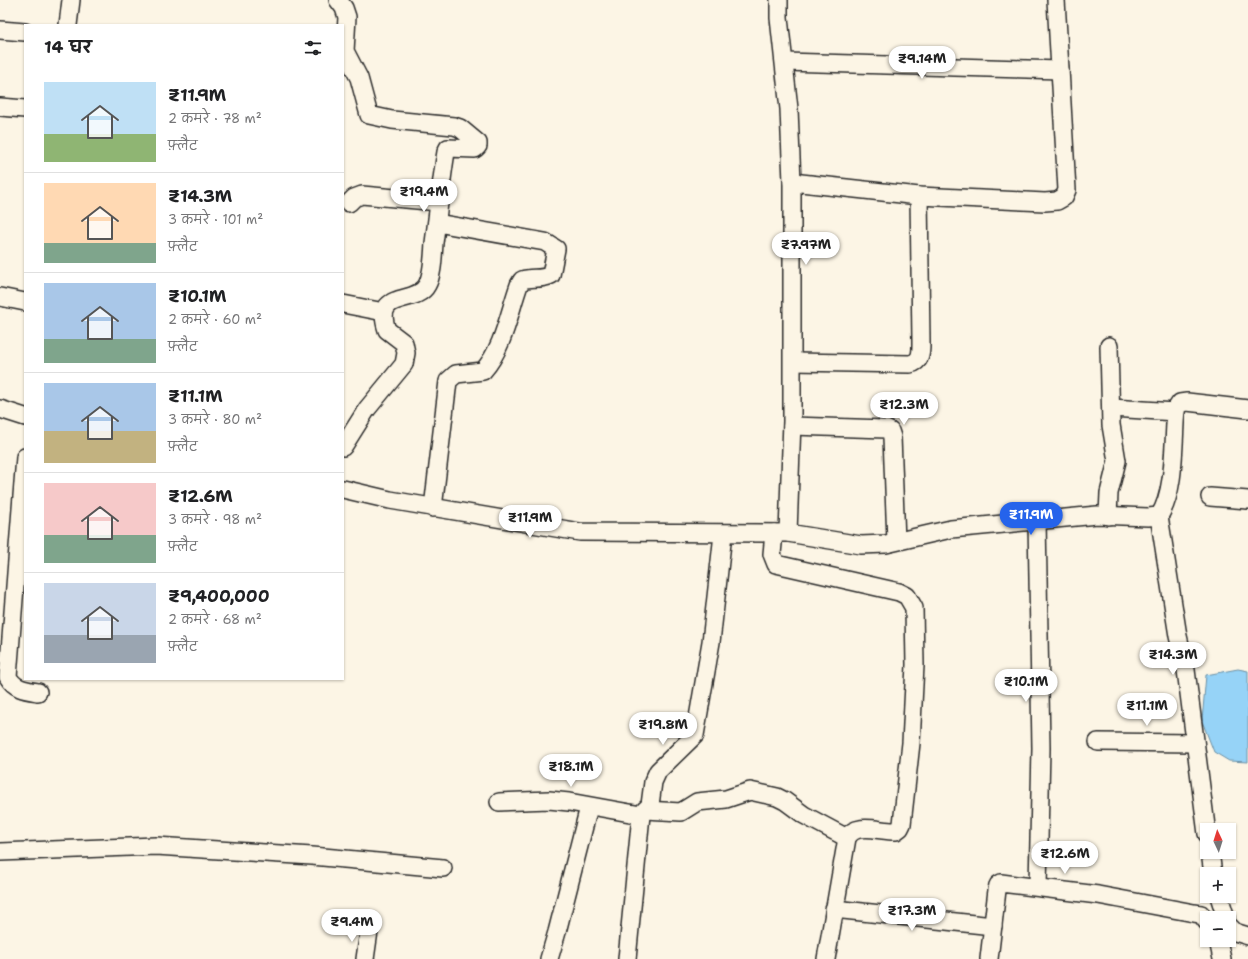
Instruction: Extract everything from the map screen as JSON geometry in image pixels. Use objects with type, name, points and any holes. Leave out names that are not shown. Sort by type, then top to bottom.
[{"type":"street","points":[[68,24],[71,0]]},
{"type":"street","points":[[338,0],[344,8],[347,17],[345,50],[359,78],[369,115],[392,120],[454,126],[460,128],[478,143],[478,146],[475,149],[455,147],[448,148],[446,152],[428,285],[421,291],[386,306],[384,312],[387,330],[404,343],[406,353],[404,364],[367,409],[344,445]]},
{"type":"street","points":[[779,0],[779,18],[789,109],[792,182],[793,362],[792,426],[781,533],[772,554],[776,564],[899,592],[907,596],[913,603],[915,665],[911,735],[902,824],[896,831],[859,828],[849,833],[826,959]]},
{"type":"street","points":[[792,182],[920,196],[1045,202],[1057,201],[1064,197],[1067,190],[1056,0]]},
{"type":"street","points":[[0,30],[24,32]]},
{"type":"street","points":[[785,62],[1060,70]]},
{"type":"street","points":[[0,107],[24,109]]},
{"type":"street","points":[[349,203],[354,198],[362,195],[439,202]]},
{"type":"street","points":[[793,362],[910,364],[915,363],[919,359],[921,341],[920,196]]},
{"type":"street","points":[[433,508],[448,382],[456,374],[483,371],[489,364],[494,356],[522,280],[529,278],[544,278],[551,274],[556,249],[545,242],[437,223]]},
{"type":"street","points":[[0,297],[24,302]]},
{"type":"street","points":[[344,304],[384,312]]},
{"type":"street","points":[[1108,346],[1111,425],[1117,461],[1109,494],[1108,516]]},
{"type":"street","points":[[1206,823],[1186,670],[1178,636],[1159,516],[1163,510],[1170,489],[1176,412],[1180,403],[1187,402],[1248,409]]},
{"type":"street","points":[[0,408],[24,417]]},
{"type":"street","points":[[1111,408],[1176,412]]},
{"type":"street","points":[[792,426],[886,429],[890,431],[892,437],[896,542]]},
{"type":"street","points":[[24,470],[8,677],[15,686],[21,689],[38,692]]},
{"type":"street","points":[[344,489],[433,508],[580,532],[723,534],[781,533],[861,546],[896,542],[952,528],[1108,516],[1159,516]]},
{"type":"street","points":[[1210,497],[1248,500]]},
{"type":"street","points":[[1037,521],[1041,748],[1038,886]]},
{"type":"street","points":[[627,959],[643,813],[650,805],[653,782],[658,771],[695,735],[711,642],[723,534]]},
{"type":"street","points":[[1098,742],[1195,743]]},
{"type":"street","points":[[499,802],[549,800],[589,807],[643,813],[681,812],[697,802],[726,799],[750,791],[777,797],[804,815],[847,838]]},
{"type":"street","points":[[549,959],[589,807]]},
{"type":"street","points":[[0,852],[156,846],[312,856],[443,868]]},
{"type":"street","points":[[989,959],[998,885],[1006,882],[1098,895],[1200,914]]},
{"type":"street","points":[[834,909],[993,926]]},
{"type":"street","points":[[365,959],[369,931]]},
{"type":"street","points":[[1236,932],[1248,936]]},
{"type":"water","points":[[1238,669],[1248,671],[1248,762],[1229,761],[1214,752],[1202,721],[1206,675]]}]
